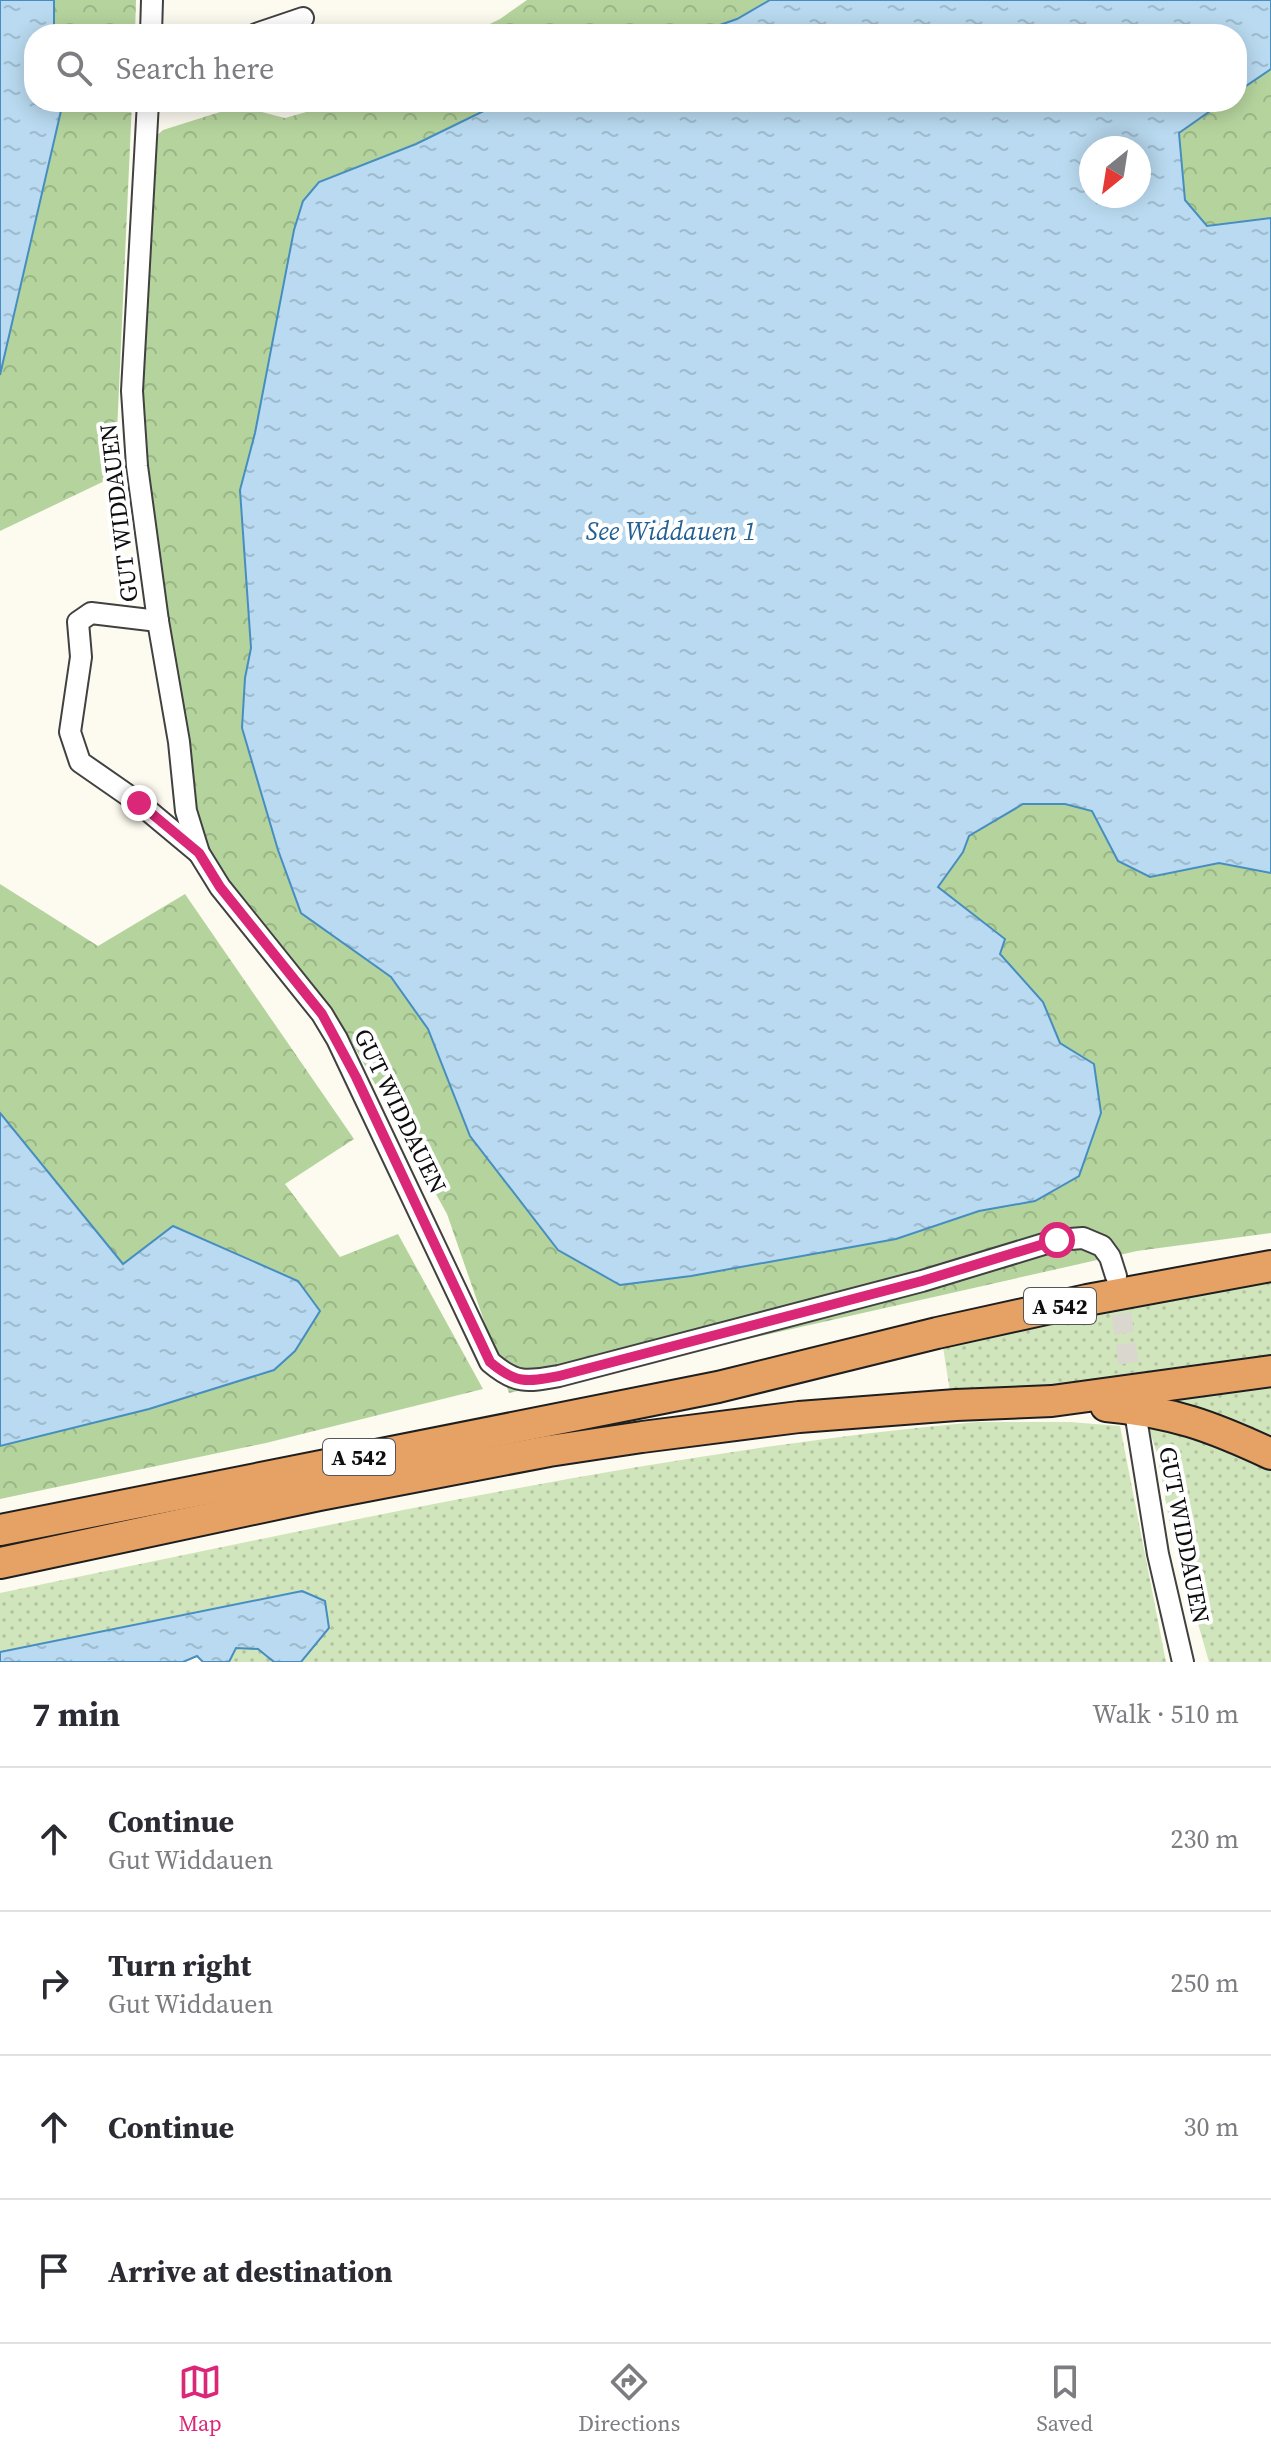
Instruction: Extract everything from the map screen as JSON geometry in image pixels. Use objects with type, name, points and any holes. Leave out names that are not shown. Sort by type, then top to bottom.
[{"type":"highway","points":[[1185,1283],[1271,1266]]},
{"type":"highway","name":"A 542","points":[[0,1530],[718,1387],[1087,1300],[1185,1283],[1271,1273]]},
{"type":"highway","name":"A 542","points":[[0,1563],[319,1495],[549,1451],[799,1417],[1052,1401],[1271,1371]]},
{"type":"highway","points":[[1052,1401],[1163,1412],[1195,1421],[1271,1454]]},
{"type":"lane","points":[[151,24],[152,0]]},
{"type":"lane","points":[[285,24],[303,18]]},
{"type":"lane","name":"GUT WIDDAUEN","points":[[147,112],[132,391],[137,466],[158,621],[179,742],[186,811],[199,853],[220,887],[322,1014],[337,1039],[490,1362],[509,1378],[534,1380],[559,1376],[922,1281],[1057,1240],[1083,1238],[1102,1246],[1110,1257],[1116,1276]]},
{"type":"lane","points":[[158,621],[91,613],[78,622],[81,657],[70,732],[80,762],[139,803],[199,853]]},
{"type":"lane","name":"GUT WIDDAUEN","points":[[1136,1418],[1158,1554],[1183,1662]]},
{"type":"green space","points":[[54,0],[136,0],[135,24],[54,24]]},
{"type":"green space","points":[[527,0],[770,0],[723,24],[490,24]]},
{"type":"green space","points":[[1271,69],[1271,218],[1207,226],[1185,200],[1179,132],[1208,112],[1247,112],[1247,85]]},
{"type":"green space","points":[[61,112],[132,112],[115,476],[0,531],[0,375]]},
{"type":"green space","points":[[220,112],[262,112],[285,118],[306,112],[482,112],[303,201],[294,230],[255,434],[240,490],[251,648],[245,678],[242,728],[278,850],[301,913],[391,977],[428,1029],[470,1136],[896,1239],[979,1211],[1035,1201],[1094,1064],[1060,1043],[1043,1002],[1000,954],[1004,938],[938,887],[963,852],[969,836],[1023,804],[1065,804],[1092,811],[1150,877],[1219,863],[1271,873],[1271,1233],[1137,1251],[509,1393],[447,1214],[349,1037],[223,882],[204,852],[180,713],[141,409],[155,137],[163,130]]},
{"type":"green space","points":[[0,884],[98,946],[185,894],[354,1139],[285,1184],[340,1257],[398,1234],[483,1389],[266,1443],[0,1499],[0,1446],[149,1409],[274,1370],[123,1265],[0,1113]]},
{"type":"green space","points":[[1271,1283],[1271,1363],[951,1398],[942,1341],[1222,1288]]},
{"type":"green space","points":[[1271,1379],[1271,1446],[1145,1402]]},
{"type":"green space","points":[[1145,1417],[1271,1462],[1271,1662],[1209,1662],[1171,1530],[1157,1453]]},
{"type":"green space","points":[[977,1422],[1070,1422],[1120,1426],[1166,1662],[301,1662],[329,1627],[0,1652],[0,1593],[365,1518],[609,1472],[854,1435]]},
{"type":"green space","points":[[236,1648],[258,1649],[274,1662],[229,1662]]},
{"type":"water","points":[[0,0],[54,0],[54,24],[24,24],[24,112],[61,112],[0,375]]},
{"type":"water","points":[[770,0],[1271,0],[1271,69],[1247,85],[1247,24],[723,24]]},
{"type":"water","name":"See Widdauen 1","points":[[482,112],[1209,112],[1179,133],[1185,200],[1207,226],[1271,218],[1271,873],[1219,863],[1150,877],[1118,861],[1092,811],[1065,804],[1023,804],[969,836],[963,852],[938,887],[1005,939],[1000,954],[1043,1002],[1060,1043],[1094,1064],[1101,1113],[1079,1176],[1035,1201],[979,1211],[896,1239],[691,1276],[620,1285],[558,1250],[470,1136],[428,1029],[391,977],[301,913],[278,850],[242,728],[245,678],[251,648],[240,490],[255,433],[294,230],[303,201],[319,182],[416,144]]},
{"type":"water","points":[[0,1113],[123,1264],[173,1226],[298,1281],[320,1311],[295,1351],[274,1370],[149,1409],[0,1446]]},
{"type":"water","points":[[302,1591],[325,1601],[329,1628],[301,1662],[274,1662],[258,1649],[236,1648],[229,1662],[203,1662],[197,1656],[183,1662],[0,1662],[0,1652]]},
{"type":"tunnel","points":[[1117,1284],[1134,1402]]},
{"type":"route","points":[[139,803],[199,853],[220,887],[322,1014],[356,1077],[490,1362],[509,1378],[534,1380],[559,1376],[922,1281],[1057,1240]]}]
